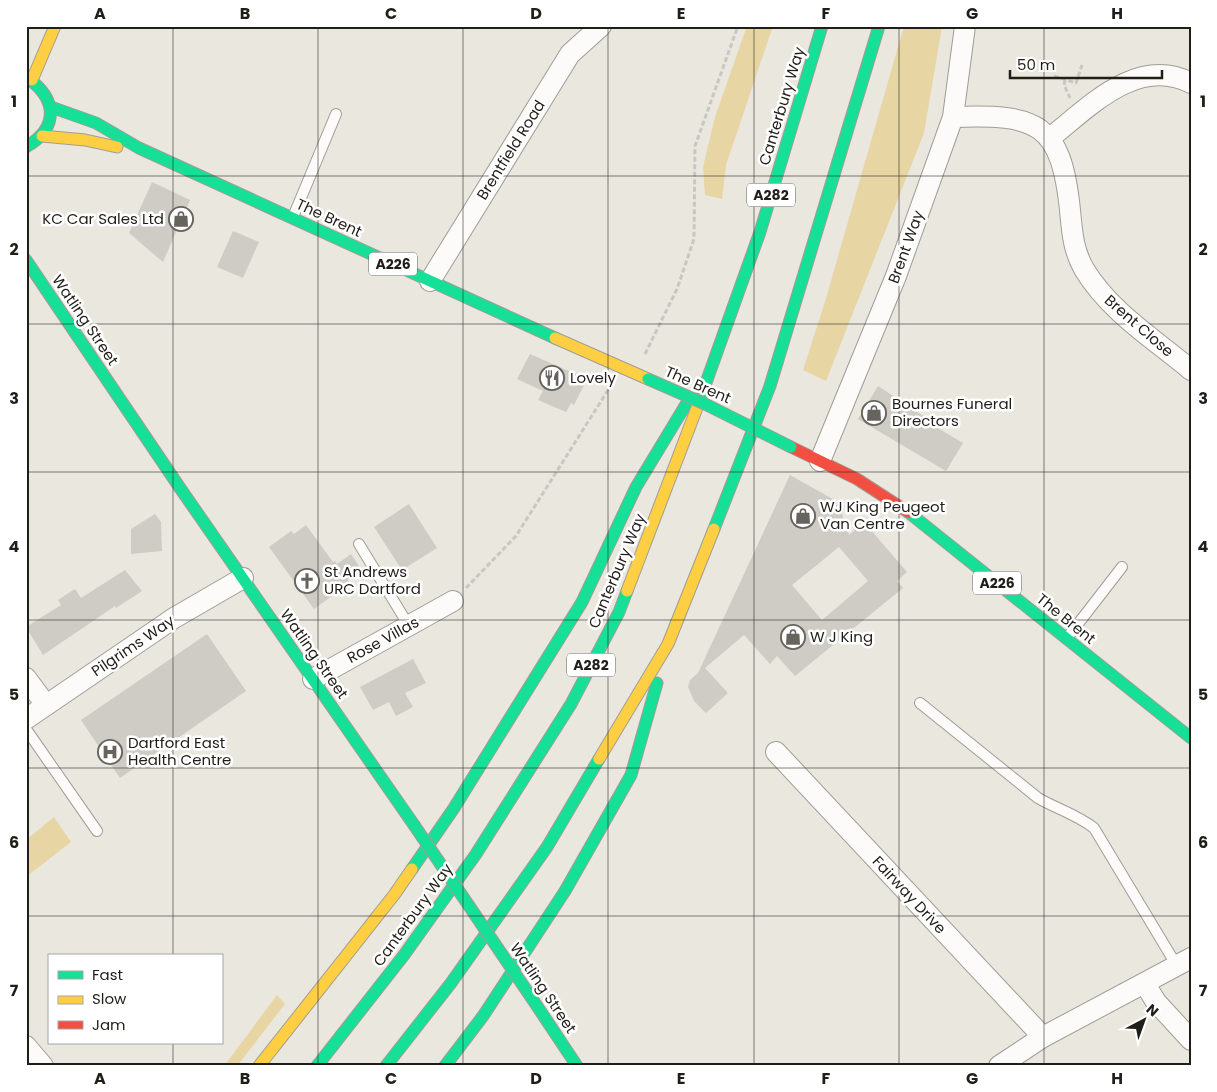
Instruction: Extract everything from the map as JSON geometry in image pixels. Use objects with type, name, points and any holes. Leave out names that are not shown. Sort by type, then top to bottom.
[{"type":"main road","points":[[27,148],[42,136],[52,117],[43,91],[29,79],[55,26]]},
{"type":"main road","name":"Canterbury Way","points":[[317,1066],[404,956],[476,854],[571,704],[619,612],[678,462],[760,232],[822,26]]},
{"type":"main road","points":[[446,1066],[483,1016],[565,891],[631,775],[668,644],[770,386],[879,26]]},
{"type":"main road","name":"The Brent","points":[[50,107],[64,109],[120,134],[139,148],[705,404],[857,479],[914,515],[1191,738]]},
{"type":"main road","name":"The Brent","points":[[42,136],[139,148]]},
{"type":"main road","name":"Watling Street","points":[[26,260],[577,1066]]},
{"type":"main road","points":[[260,1066],[394,895],[454,808],[582,602],[649,462],[713,362]]},
{"type":"main road","points":[[386,1066],[451,983],[547,847],[668,644]]},
{"type":"street","name":"Brentfield Road","points":[[430,281],[570,54],[600,26]]},
{"type":"street","name":"Brent Way","points":[[820,461],[896,276],[953,117],[965,26]]},
{"type":"street","points":[[1050,138],[1104,96],[1134,80],[1160,75],[1176,77],[1191,83]]},
{"type":"street","name":"Brent Close","points":[[953,117],[987,115],[1008,117],[1031,124],[1050,138],[1062,160],[1067,182],[1074,244],[1084,268],[1109,302],[1191,370]]},
{"type":"street","name":"Pilgrims Way","points":[[26,719],[174,618],[242,578]]},
{"type":"street","name":"Rose Villas","points":[[313,679],[453,601]]},
{"type":"street","points":[[26,678],[46,705]]},
{"type":"street","name":"Fairway Drive","points":[[776,752],[1043,1037]]},
{"type":"street","points":[[999,1066],[1043,1037],[1184,962]]},
{"type":"street","points":[[1145,984],[1156,1002],[1191,1040]]},
{"type":"street","points":[[26,1046],[43,1066]]},
{"type":"lane","points":[[292,218],[336,114]]},
{"type":"lane","points":[[359,544],[409,626]]},
{"type":"lane","points":[[1067,639],[1122,567]]},
{"type":"lane","points":[[920,703],[1038,798],[1056,808],[1073,813],[1094,828],[1184,962]]},
{"type":"lane","points":[[26,729],[97,831]]},
{"type":"path","points":[[453,601],[516,536],[612,384],[648,352],[677,289],[694,239],[696,146],[738,26]]},
{"type":"path","points":[[1054,76],[1076,83],[1082,65]]},
{"type":"path","points":[[1065,80],[1066,93],[1072,103]]},
{"type":"shaded area","points":[[747,26],[773,26],[726,165],[722,199],[705,195],[703,167],[715,117]]},
{"type":"shaded area","points":[[904,26],[942,26],[924,133],[826,381],[803,370],[825,302]]},
{"type":"shaded area","points":[[54,817],[71,842],[26,877],[26,840]]},
{"type":"shaded area","points":[[277,995],[285,1004],[237,1066],[224,1066]]},
{"type":"building","points":[[152,182],[190,200],[163,262],[129,233]]},
{"type":"building","points":[[233,231],[259,242],[243,278],[217,267]]},
{"type":"building","points":[[530,354],[587,379],[574,405],[571,403],[566,412],[538,400],[543,391],[517,379]]},
{"type":"building","points":[[878,386],[928,419],[926,421],[963,443],[946,471],[858,419]]},
{"type":"building","points":[[790,475],[838,502],[849,535],[864,522],[907,572],[897,581],[903,588],[795,676],[777,656],[770,664],[744,635],[705,668],[728,693],[706,713],[694,701],[688,687],[690,680],[698,673]],"holes":[[[839,547],[868,581],[822,620],[792,585]]]},
{"type":"building","points":[[409,504],[437,548],[402,570],[374,527]]},
{"type":"building","points":[[155,514],[161,522],[162,551],[131,554],[131,529]]},
{"type":"building","points":[[306,525],[333,562],[335,561],[337,564],[351,554],[362,571],[348,580],[350,583],[314,609],[269,547],[291,531],[294,534]]},
{"type":"building","points":[[125,570],[142,591],[116,608],[115,606],[43,655],[26,627],[61,605],[58,600],[75,589],[81,598]]},
{"type":"building","points":[[207,634],[246,691],[120,778],[81,720]]},
{"type":"building","points":[[413,659],[426,683],[405,693],[413,707],[396,716],[389,702],[373,710],[360,687]]},
{"type":"traffic: fast","points":[[698,405],[760,232],[822,26]]},
{"type":"traffic: fast","points":[[714,529],[770,386],[879,26]]},
{"type":"traffic: fast","points":[[26,77],[44,94],[49,103],[50,112],[49,122],[45,131],[26,147]]},
{"type":"traffic: fast","points":[[51,107],[96,123],[139,148],[555,338]]},
{"type":"traffic: fast","points":[[26,260],[180,488],[414,825]]},
{"type":"traffic: fast","points":[[648,379],[705,404],[791,447]]},
{"type":"traffic: fast","points":[[412,869],[454,808],[582,602],[636,487],[688,401]]},
{"type":"traffic: fast","points":[[908,512],[1191,738]]},
{"type":"traffic: fast","points":[[317,1066],[404,955],[476,854],[571,704],[619,612],[627,591]]},
{"type":"traffic: fast","points":[[445,1066],[483,1016],[565,891],[631,775],[657,683]]},
{"type":"traffic: fast","points":[[386,1066],[451,983],[547,847],[599,759]]},
{"type":"traffic: fast","points":[[414,825],[533,1000]]},
{"type":"traffic: fast","points":[[533,1000],[577,1066]]},
{"type":"traffic: slow","points":[[32,80],[55,26]]},
{"type":"traffic: slow","points":[[42,136],[85,140],[117,147]]},
{"type":"traffic: slow","points":[[555,338],[648,379]]},
{"type":"traffic: slow","points":[[627,591],[698,405]]},
{"type":"traffic: slow","points":[[599,759],[668,644],[714,529]]},
{"type":"traffic: slow","points":[[259,1066],[394,895],[412,869]]},
{"type":"traffic: jam","points":[[791,447],[857,479],[908,512]]},
{"type":"place","name":"KC Car Sales Ltd","points":[[181,219]]},
{"type":"place","name":"Lovely","points":[[552,378]]},
{"type":"place","name":"Bournes Funeral Directors","points":[[874,413]]},
{"type":"place","name":"WJ King Peugeot Van Centre","points":[[803,516]]},
{"type":"place","name":"St Andrews URC Dartford","points":[[307,581]]},
{"type":"place","name":"W J King","points":[[793,637]]},
{"type":"place","name":"Dartford East Health Centre","points":[[110,752]]}]
